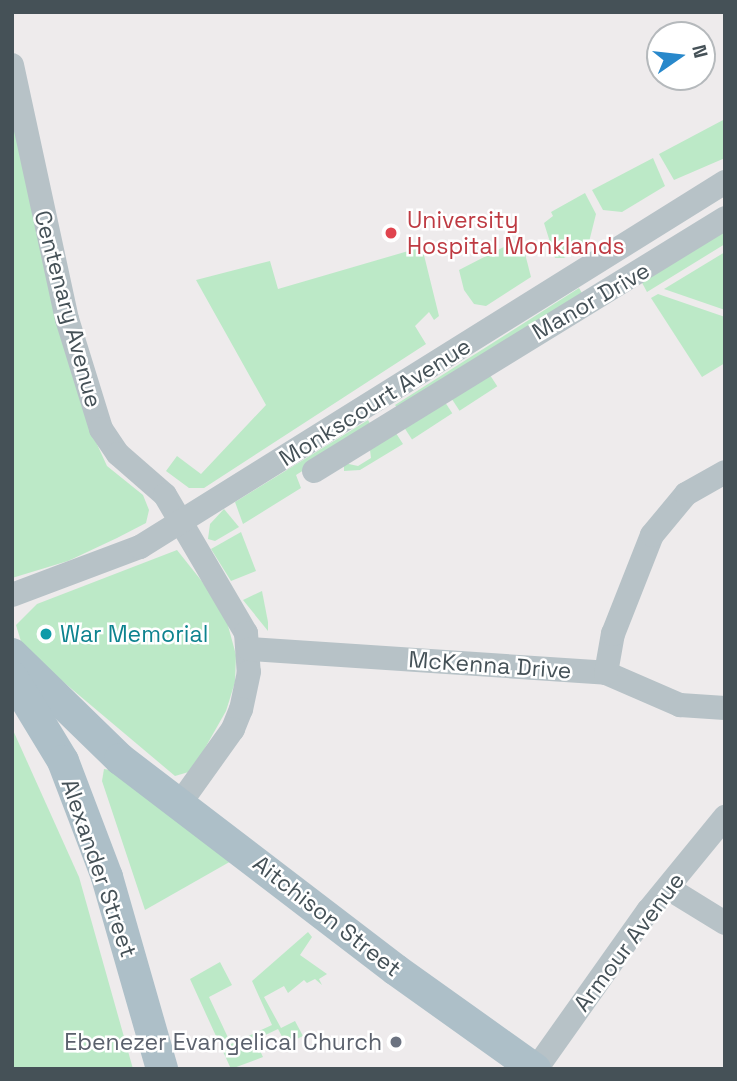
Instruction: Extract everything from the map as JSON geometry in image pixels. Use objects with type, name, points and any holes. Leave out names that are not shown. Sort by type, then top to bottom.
[{"type":"main road","name":"Aitchison Street","points":[[12,654],[120,759],[181,802],[396,970],[528,1067]]},
{"type":"main road","name":"Alexander Street","points":[[12,677],[62,761],[107,877],[162,1069]]},
{"type":"main road","name":"Aitchison Street","points":[[62,761],[93,751],[120,759]]},
{"type":"street","name":"Centenary Avenue","points":[[12,65],[68,321],[101,429],[118,454],[165,495],[238,613],[249,649],[248,691],[233,729],[181,802]]},
{"type":"street","name":"Monkscourt Avenue","points":[[12,595],[114,560],[183,522],[725,183]]},
{"type":"street","name":"Manor Drive","points":[[314,471],[628,274],[660,261],[725,218]]},
{"type":"street","points":[[373,405],[386,428]]},
{"type":"street","points":[[606,673],[613,634],[652,535],[686,494],[725,472]]},
{"type":"street","name":"McKenna Drive","points":[[249,649],[606,673],[680,705],[725,708]]},
{"type":"street","name":"Armour Avenue","points":[[528,1067],[725,817]]},
{"type":"street","points":[[668,888],[725,923]]},
{"type":"green space","points":[[12,117],[96,442],[107,466],[143,495],[149,510],[146,523],[117,538],[68,561],[12,578]]},
{"type":"green space","points":[[725,119],[725,158],[674,180],[659,154]]},
{"type":"green space","points":[[653,158],[665,186],[622,212],[603,210],[592,190]]},
{"type":"green space","points":[[585,193],[596,214],[589,242],[564,258],[555,258],[544,223],[553,216],[551,212]]},
{"type":"green space","points":[[725,229],[725,244],[647,292],[640,279]]},
{"type":"green space","points":[[521,238],[531,277],[486,306],[474,304],[464,290],[459,270]]},
{"type":"green space","points":[[422,247],[439,316],[434,320],[429,312],[415,326],[426,344],[204,488],[189,488],[166,471],[177,456],[201,474],[266,405],[196,280],[270,261],[278,289]]},
{"type":"green space","points":[[725,252],[725,310],[664,289]]},
{"type":"green space","points":[[579,288],[582,293],[398,409],[395,405]]},
{"type":"green space","points":[[658,294],[725,317],[725,363],[702,377],[651,298]]},
{"type":"green space","points":[[488,372],[497,386],[460,411],[450,397]]},
{"type":"green space","points":[[443,399],[452,413],[412,439],[403,425]]},
{"type":"green space","points":[[368,420],[372,427],[296,475],[301,488],[243,524],[235,502]]},
{"type":"green space","points":[[394,430],[403,444],[360,470],[344,471],[344,463],[358,466],[371,458],[370,450]]},
{"type":"green space","points":[[224,509],[239,527],[215,541],[208,539],[210,524]]},
{"type":"green space","points":[[241,532],[256,571],[231,581],[211,549]]},
{"type":"green space","points":[[177,550],[212,594],[227,622],[236,655],[235,682],[226,711],[192,771],[175,776],[23,648],[16,625],[37,604]]},
{"type":"green space","points":[[262,591],[268,622],[268,631],[243,600]]},
{"type":"green space","points":[[12,728],[79,877],[133,1069],[12,1069]]},
{"type":"green space","points":[[104,769],[110,770],[233,860],[145,910],[102,781]]},
{"type":"green space","points":[[308,932],[312,937],[300,955],[327,974],[319,979],[322,985],[315,979],[307,983],[304,980],[288,993],[284,986],[264,997],[281,1028],[295,1021],[303,1036],[286,1044],[278,1029],[255,1040],[263,1057],[231,1069],[190,979],[220,962],[232,985],[209,997],[231,1044],[272,1025],[252,981]]},
{"type":"place","name":"University Hospital Monklands","points":[[391,233]]},
{"type":"place","name":"War Memorial","points":[[46,634]]},
{"type":"place","name":"Ebenezer Evangelical Church","points":[[396,1042]]}]
